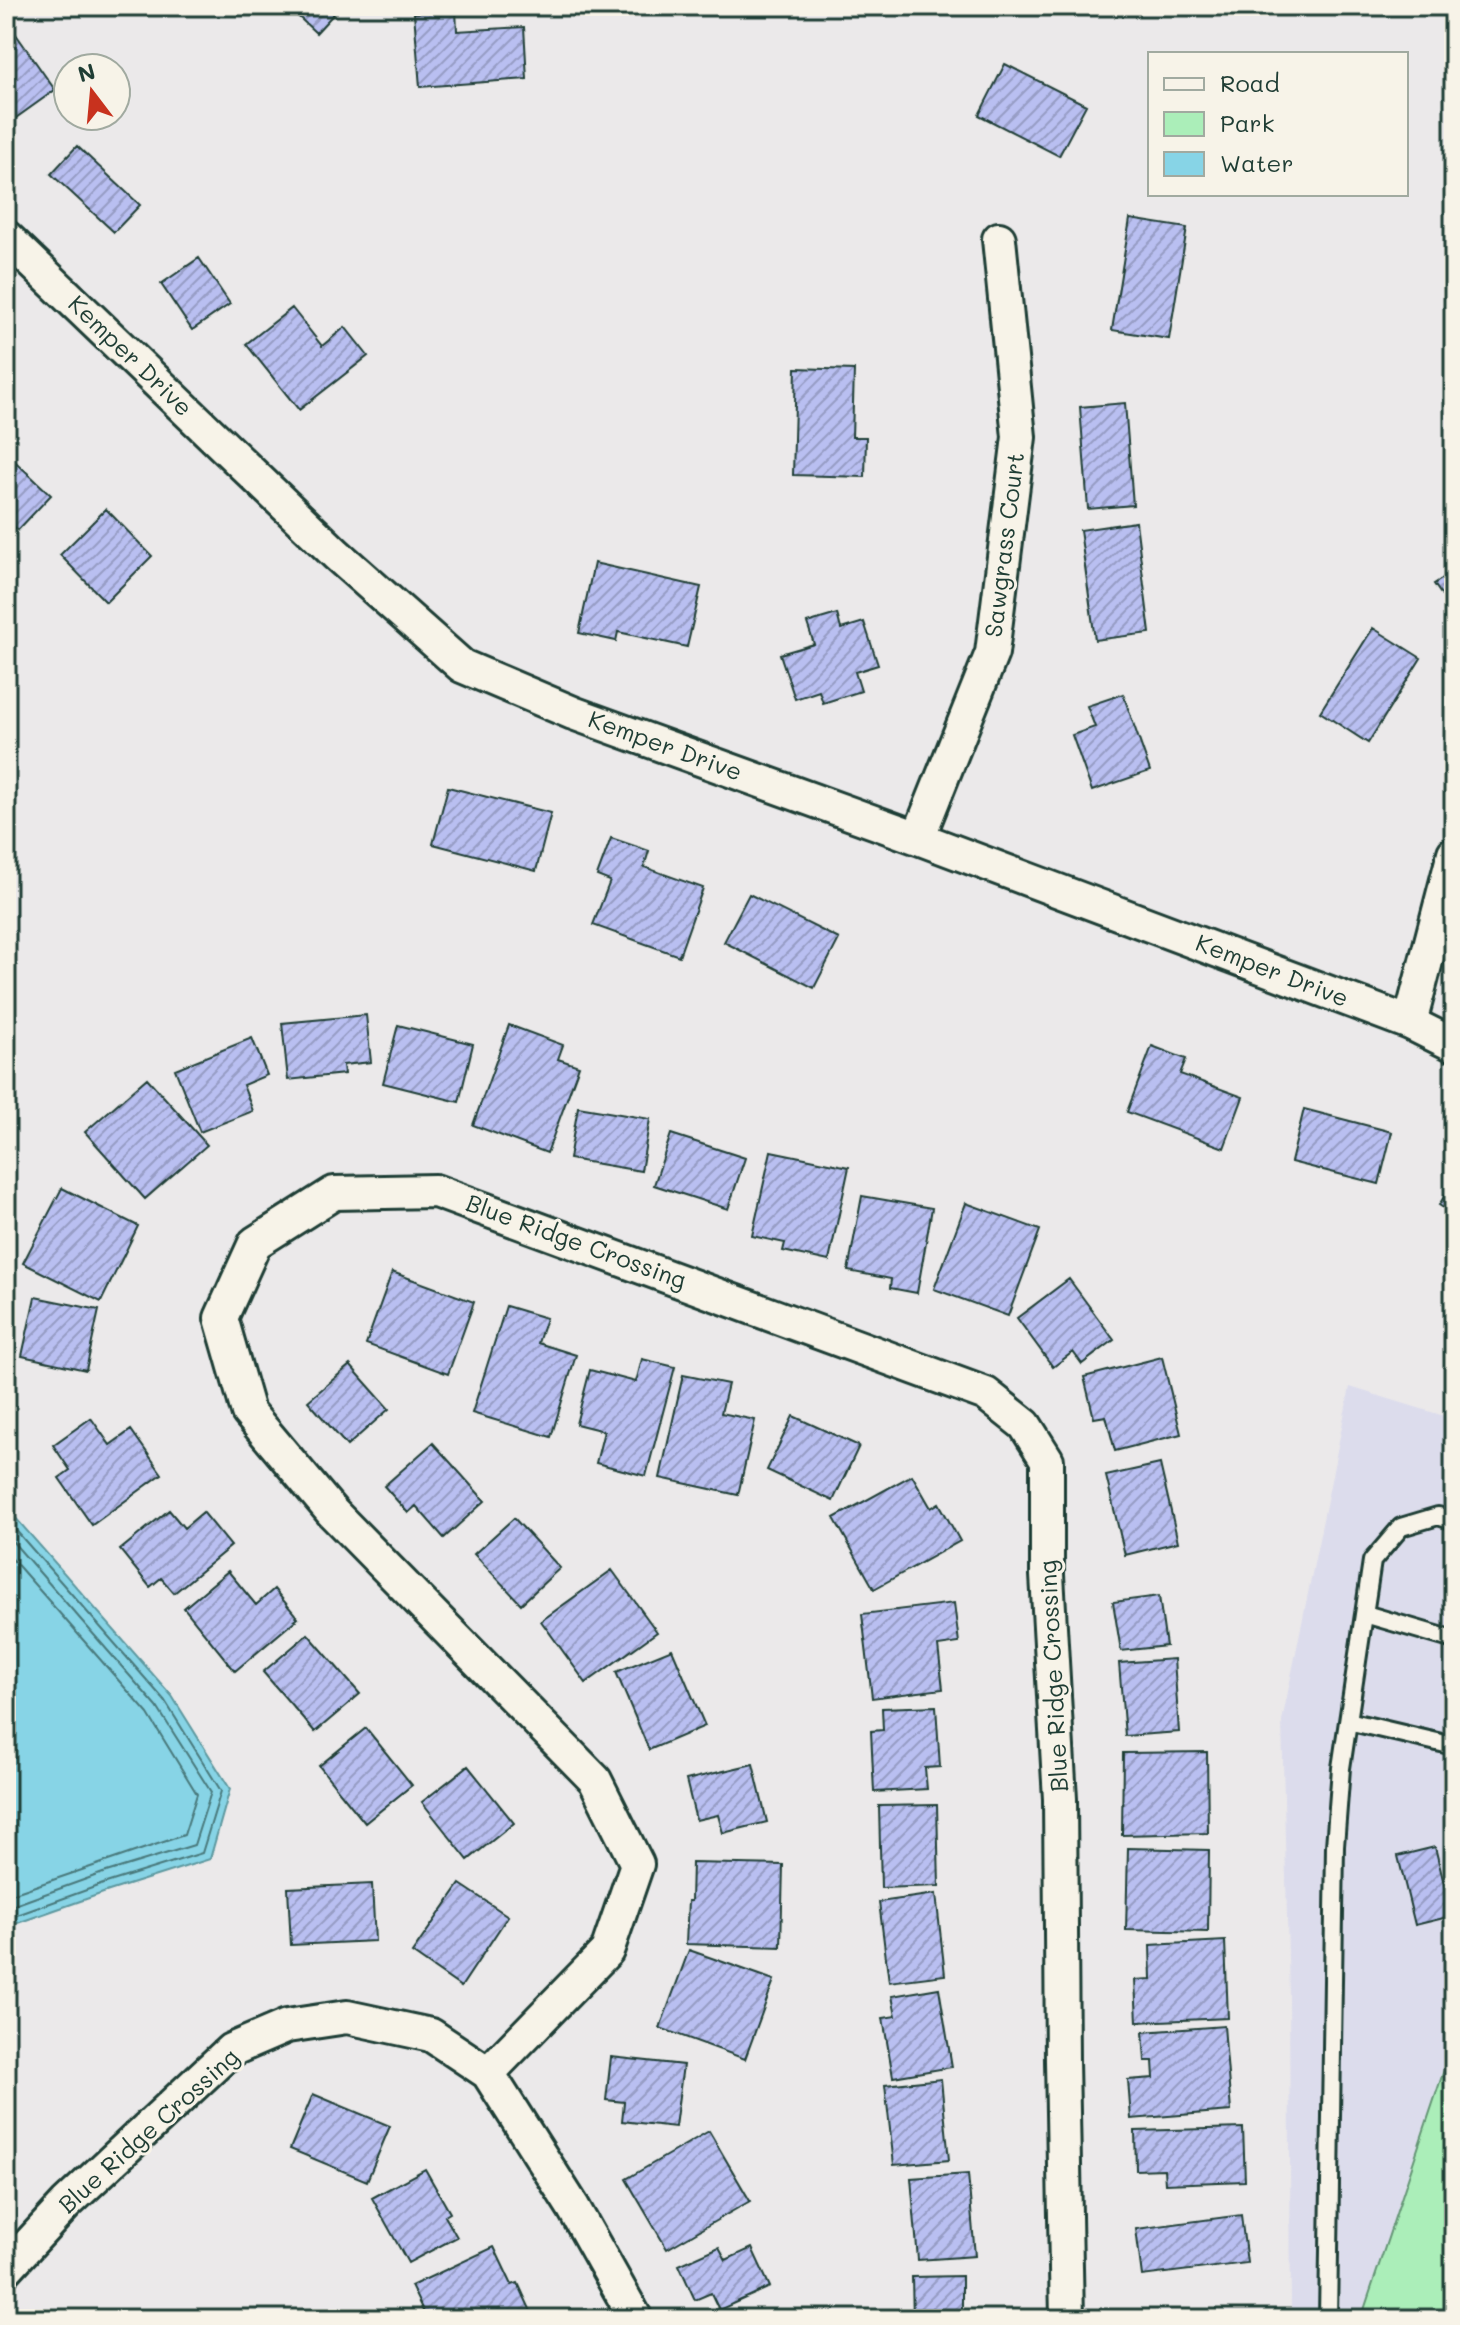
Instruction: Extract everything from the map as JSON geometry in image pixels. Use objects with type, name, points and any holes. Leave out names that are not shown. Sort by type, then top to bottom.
[{"type":"street","name":"Kemper Drive","points":[[6,237],[336,554],[462,666],[573,713],[918,838],[1410,1023],[1454,1045]]},
{"type":"street","name":"Sawgrass Court","points":[[918,838],[992,653],[1019,437],[999,239]]},
{"type":"street","points":[[1410,1023],[1454,853]]},
{"type":"street","name":"Blue Ridge Crossing","points":[[488,2073],[607,1951],[637,1864],[595,1780],[332,1512],[248,1412],[221,1318],[255,1243],[334,1193],[435,1191],[986,1394],[1025,1425],[1047,1460],[1047,1575],[1060,1799],[1067,2319]]},
{"type":"street","name":"Blue Ridge Crossing","points":[[6,2269],[66,2204],[231,2050],[287,2026],[347,2017],[431,2035],[488,2073],[573,2207],[636,2319]]},
{"type":"lane","points":[[1328,2319],[1335,1846],[1341,1768],[1372,1561],[1401,1527],[1438,1516],[1454,1521]]},
{"type":"lane","points":[[1365,1614],[1454,1640]]},
{"type":"lane","points":[[1348,1721],[1454,1746]]},
{"type":"shaded area","points":[[1350,1387],[1454,1419],[1454,2319],[1291,2319],[1289,1996],[1282,1721]]},
{"type":"green space","points":[[1454,2040],[1454,2319],[1361,2319]]},
{"type":"water","points":[[6,1507],[172,1696],[230,1789],[210,1859],[6,1927]]},
{"type":"building","points":[[287,6],[341,6],[316,33]]},
{"type":"building","points":[[456,10],[457,31],[524,27],[527,79],[420,87],[414,13]]},
{"type":"building","points":[[6,20],[52,86],[52,92],[6,125]]},
{"type":"building","points":[[1005,64],[1086,105],[1059,156],[979,115]]},
{"type":"building","points":[[77,146],[140,205],[114,232],[51,174]]},
{"type":"building","points":[[1130,219],[1187,228],[1169,339],[1112,330]]},
{"type":"building","points":[[199,258],[230,304],[192,330],[161,284]]},
{"type":"building","points":[[292,308],[322,346],[345,327],[368,356],[299,410],[246,344]]},
{"type":"building","points":[[796,368],[854,370],[852,437],[866,437],[865,477],[793,475]]},
{"type":"building","points":[[1125,403],[1133,505],[1088,509],[1080,407]]},
{"type":"building","points":[[6,453],[51,495],[18,530],[6,519]]},
{"type":"building","points":[[106,509],[152,556],[106,602],[60,555]]},
{"type":"building","points":[[1136,522],[1150,633],[1095,640],[1080,530]]},
{"type":"building","points":[[594,563],[701,587],[687,647],[618,632],[616,641],[579,633]]},
{"type":"building","points":[[1454,571],[1454,613],[1434,584]]},
{"type":"building","points":[[837,614],[841,629],[864,622],[878,665],[855,672],[861,691],[823,703],[819,691],[795,699],[780,654],[814,644],[807,623]]},
{"type":"building","points":[[1373,628],[1421,658],[1368,743],[1320,712]]},
{"type":"building","points":[[1123,694],[1150,771],[1092,791],[1072,735],[1095,727],[1087,706]]},
{"type":"building","points":[[448,787],[551,813],[536,871],[433,844]]},
{"type":"building","points":[[611,838],[649,851],[644,867],[703,888],[679,956],[593,925],[610,881],[597,876]]},
{"type":"building","points":[[749,894],[839,939],[814,988],[724,942]]},
{"type":"building","points":[[366,1015],[371,1062],[343,1065],[344,1074],[288,1080],[282,1023]]},
{"type":"building","points":[[398,1025],[473,1044],[459,1102],[383,1083]]},
{"type":"building","points":[[509,1025],[563,1045],[558,1059],[579,1066],[547,1153],[473,1125]]},
{"type":"building","points":[[252,1038],[267,1075],[243,1085],[253,1111],[200,1132],[175,1069]]},
{"type":"building","points":[[1152,1046],[1186,1059],[1180,1074],[1243,1097],[1224,1148],[1127,1112]]},
{"type":"building","points":[[147,1078],[207,1145],[145,1199],[85,1132]]},
{"type":"building","points":[[578,1107],[650,1119],[641,1171],[569,1159]]},
{"type":"building","points":[[1304,1109],[1392,1132],[1379,1184],[1291,1162]]},
{"type":"building","points":[[671,1134],[745,1158],[728,1209],[654,1185]]},
{"type":"building","points":[[771,1151],[849,1167],[829,1261],[783,1251],[785,1243],[752,1236]]},
{"type":"building","points":[[1454,1181],[1454,1215],[1439,1205]]},
{"type":"building","points":[[62,1188],[138,1226],[101,1302],[23,1263]]},
{"type":"building","points":[[862,1196],[932,1208],[917,1293],[890,1288],[891,1279],[848,1271]]},
{"type":"building","points":[[966,1203],[1040,1230],[1008,1316],[934,1289]]},
{"type":"building","points":[[392,1272],[474,1302],[448,1374],[366,1344]]},
{"type":"building","points":[[1069,1279],[1114,1340],[1082,1364],[1073,1352],[1053,1367],[1017,1318]]},
{"type":"building","points":[[35,1297],[99,1310],[86,1370],[22,1356]]},
{"type":"building","points":[[506,1306],[546,1318],[538,1343],[576,1355],[551,1437],[472,1413]]},
{"type":"building","points":[[1162,1357],[1181,1434],[1115,1451],[1106,1416],[1094,1418],[1084,1377]]},
{"type":"building","points":[[642,1359],[675,1367],[646,1476],[596,1463],[604,1431],[576,1424],[590,1370],[636,1382]]},
{"type":"building","points":[[350,1365],[389,1409],[347,1446],[308,1401]]},
{"type":"building","points":[[683,1375],[728,1384],[721,1413],[755,1420],[738,1495],[660,1478]]},
{"type":"building","points":[[793,1416],[859,1446],[833,1501],[767,1470]]},
{"type":"building","points":[[91,1418],[110,1445],[131,1430],[162,1474],[92,1525],[59,1478],[70,1470],[53,1445]]},
{"type":"building","points":[[433,1443],[485,1501],[444,1538],[416,1506],[408,1513],[384,1486]]},
{"type":"building","points":[[1160,1464],[1178,1542],[1125,1555],[1106,1476]]},
{"type":"building","points":[[912,1475],[931,1508],[939,1503],[960,1541],[874,1589],[834,1518]]},
{"type":"building","points":[[169,1510],[184,1528],[203,1512],[231,1546],[174,1593],[161,1578],[150,1587],[120,1550]]},
{"type":"building","points":[[514,1518],[560,1568],[521,1604],[474,1554]]},
{"type":"building","points":[[612,1570],[657,1632],[586,1683],[541,1621]]},
{"type":"building","points":[[228,1571],[256,1605],[274,1589],[298,1618],[235,1671],[184,1608]]},
{"type":"building","points":[[1159,1596],[1166,1646],[1121,1651],[1113,1602]]},
{"type":"building","points":[[954,1603],[959,1643],[938,1646],[943,1689],[872,1698],[862,1614]]},
{"type":"building","points":[[308,1634],[360,1694],[315,1732],[263,1672]]},
{"type":"building","points":[[672,1649],[705,1726],[649,1750],[616,1672]]},
{"type":"building","points":[[1174,1659],[1179,1732],[1125,1736],[1119,1663]]},
{"type":"building","points":[[936,1706],[940,1767],[925,1768],[927,1789],[874,1792],[871,1731],[883,1730],[882,1708]]},
{"type":"building","points":[[366,1728],[412,1785],[365,1823],[319,1766]]},
{"type":"building","points":[[1207,1752],[1208,1833],[1122,1835],[1123,1753]]},
{"type":"building","points":[[753,1764],[767,1822],[723,1833],[718,1815],[696,1820],[686,1780]]},
{"type":"building","points":[[468,1766],[514,1823],[468,1860],[422,1802]]},
{"type":"building","points":[[937,1805],[939,1886],[881,1888],[879,1806]]},
{"type":"building","points":[[1435,1847],[1452,1916],[1415,1925],[1398,1856]]},
{"type":"building","points":[[1128,1848],[1209,1850],[1208,1932],[1126,1930]]},
{"type":"building","points":[[692,1863],[783,1865],[781,1947],[686,1944]]},
{"type":"building","points":[[372,1884],[375,1941],[291,1945],[288,1888]]},
{"type":"building","points":[[460,1884],[508,1916],[461,1987],[412,1953]]},
{"type":"building","points":[[936,1894],[945,1975],[889,1982],[879,1902]]},
{"type":"building","points":[[1225,1941],[1228,2018],[1137,2022],[1135,1980],[1151,1979],[1150,1945]]},
{"type":"building","points":[[689,1950],[774,1980],[745,2059],[660,2028]]},
{"type":"building","points":[[939,1988],[952,2067],[893,2077],[883,2018],[896,2016],[892,1996]]},
{"type":"building","points":[[1224,2026],[1231,2111],[1131,2119],[1128,2080],[1154,2078],[1153,2061],[1145,2061],[1143,2032]]},
{"type":"building","points":[[611,2057],[683,2065],[675,2127],[622,2121],[624,2102],[606,2100]]},
{"type":"building","points":[[941,2079],[949,2160],[894,2165],[885,2085]]},
{"type":"building","points":[[313,2094],[390,2126],[367,2181],[290,2149]]},
{"type":"building","points":[[1243,2128],[1245,2181],[1165,2184],[1164,2169],[1136,2170],[1135,2131]]},
{"type":"building","points":[[709,2131],[750,2201],[667,2249],[626,2179]]},
{"type":"building","points":[[425,2169],[450,2213],[445,2216],[457,2237],[408,2263],[372,2198]]},
{"type":"building","points":[[968,2174],[975,2256],[918,2260],[911,2178]]},
{"type":"building","points":[[1241,2215],[1247,2263],[1142,2276],[1136,2229]]},
{"type":"building","points":[[494,2247],[512,2285],[518,2283],[534,2318],[427,2319],[411,2286]]},
{"type":"building","points":[[719,2247],[726,2260],[752,2248],[770,2287],[719,2310],[711,2293],[695,2300],[679,2265]]},
{"type":"building","points":[[962,2276],[962,2319],[913,2319],[912,2277]]}]
